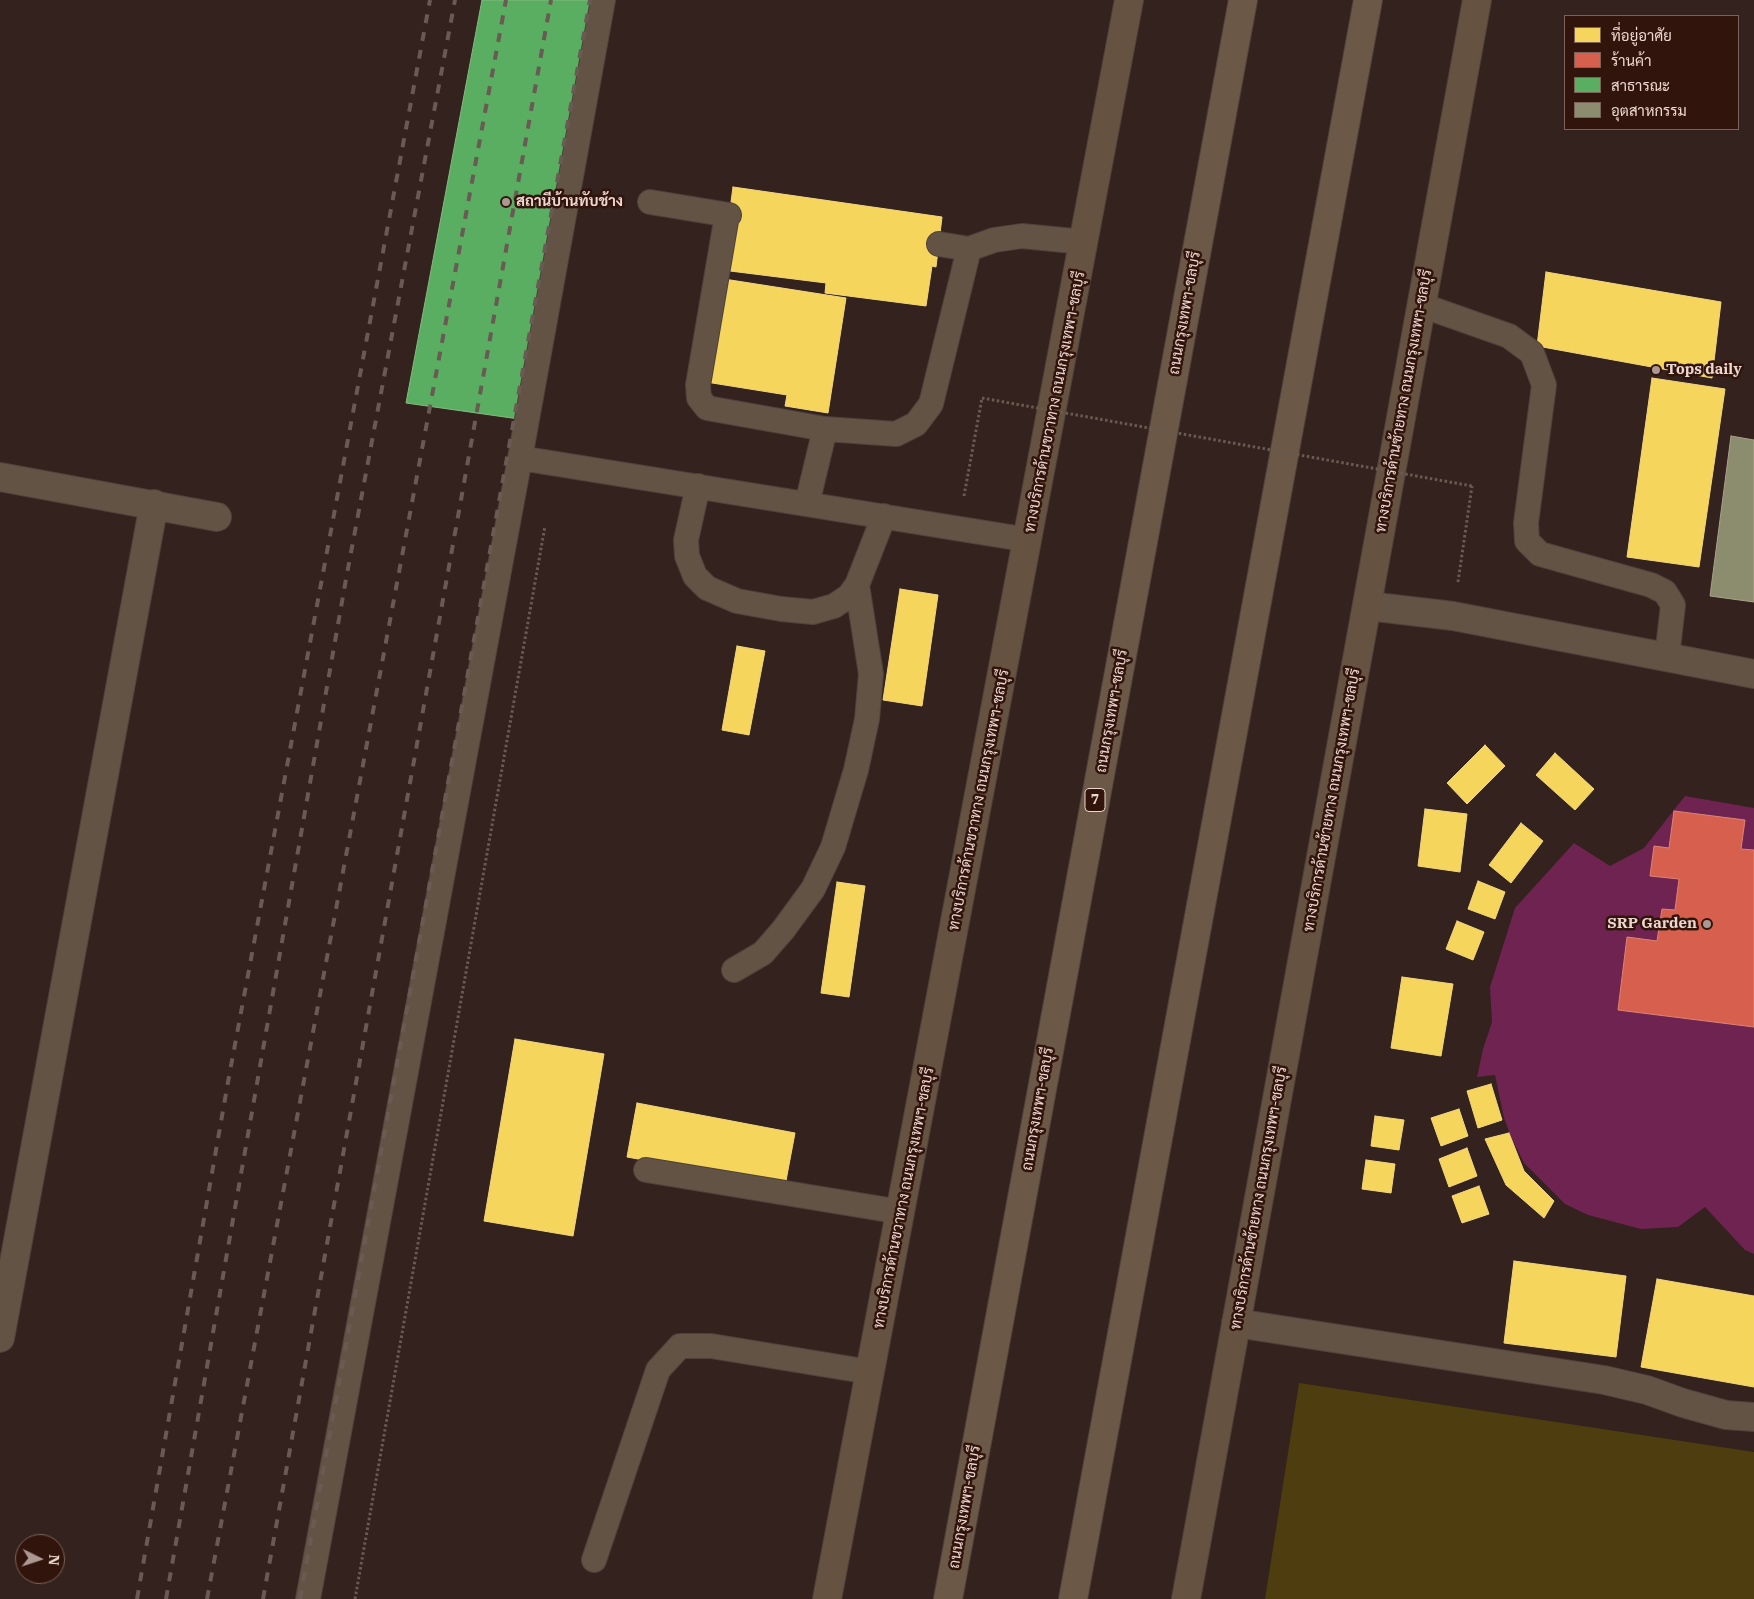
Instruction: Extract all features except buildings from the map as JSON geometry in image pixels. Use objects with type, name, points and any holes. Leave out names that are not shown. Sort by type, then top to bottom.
[{"type":"highway","name":"ถนนกรุงเทพฯ-ชลบุรี","points":[[948,1599],[1243,0]]},
{"type":"highway","points":[[1073,1599],[1368,0]]},
{"type":"main road","name":"ทางบริการด้านขวาทาง ถนนกรุงเทพฯ-ชลบุรี","points":[[827,1599],[1029,540],[1129,0]]},
{"type":"main road","name":"ทางบริการด้านซ้ายทาง ถนนกรุงเทพฯ-ชลบุรี","points":[[1186,1599],[1477,0]]},
{"type":"street","points":[[0,477],[218,517]]},
{"type":"street","points":[[0,1338],[154,504]]},
{"type":"street","points":[[1368,606],[1453,616],[1754,674]]},
{"type":"street","points":[[1236,1324],[1604,1380],[1647,1390],[1682,1404],[1726,1415],[1754,1417]]},
{"type":"lane","points":[[308,1599],[603,0]]},
{"type":"lane","points":[[650,202],[728,215],[698,385],[699,398],[707,408],[825,429],[896,434],[916,424],[931,404],[969,249]]},
{"type":"lane","points":[[939,244],[969,249],[994,240],[1022,236],[1084,242]]},
{"type":"lane","points":[[1421,305],[1509,336],[1532,354],[1544,385],[1526,523],[1526,542],[1540,554],[1651,585],[1665,592],[1673,604],[1668,657]]},
{"type":"lane","points":[[807,504],[825,429]]},
{"type":"lane","points":[[520,458],[1029,540]]},
{"type":"lane","points":[[698,486],[686,540],[687,556],[695,576],[707,588],[737,601],[781,609],[813,612],[834,606],[849,596],[857,586],[884,516]]},
{"type":"lane","points":[[734,970],[763,953],[783,930],[813,889],[833,847],[856,770],[867,719],[870,674],[857,586]]},
{"type":"lane","points":[[646,1170],[901,1212]]},
{"type":"lane","points":[[594,1560],[658,1370],[680,1346],[711,1346],[870,1372]]},
{"type":"path","points":[[958,528],[982,398],[1227,440],[1472,486],[1453,616]]},
{"type":"path","points":[[355,1599],[546,522]]},
{"type":"shaded area","points":[[1685,796],[1754,808],[1754,1254],[1745,1250],[1705,1207],[1678,1227],[1641,1229],[1588,1215],[1565,1204],[1524,1163],[1504,1118],[1495,1075],[1477,1077],[1483,1049],[1492,1022],[1490,987],[1515,908],[1574,843],[1610,866],[1644,848]]},
{"type":"shaded area","points":[[1299,1383],[1754,1452],[1754,1599],[1265,1599]]},
{"type":"railway","points":[[137,1599],[228,1082],[430,0]]},
{"type":"railway","points":[[166,1599],[346,579],[455,0]]},
{"type":"railway","points":[[207,1599],[506,0]]},
{"type":"railway","points":[[263,1599],[551,0]]},
{"type":"railway","points":[[300,1599],[590,0]]},
{"type":"place","name":"สถานีบ้านทับช้าง","points":[[506,202]]},
{"type":"place","name":"Tops daily","points":[[1656,370]]},
{"type":"place","name":"SRP Garden","points":[[1707,924]]}]
